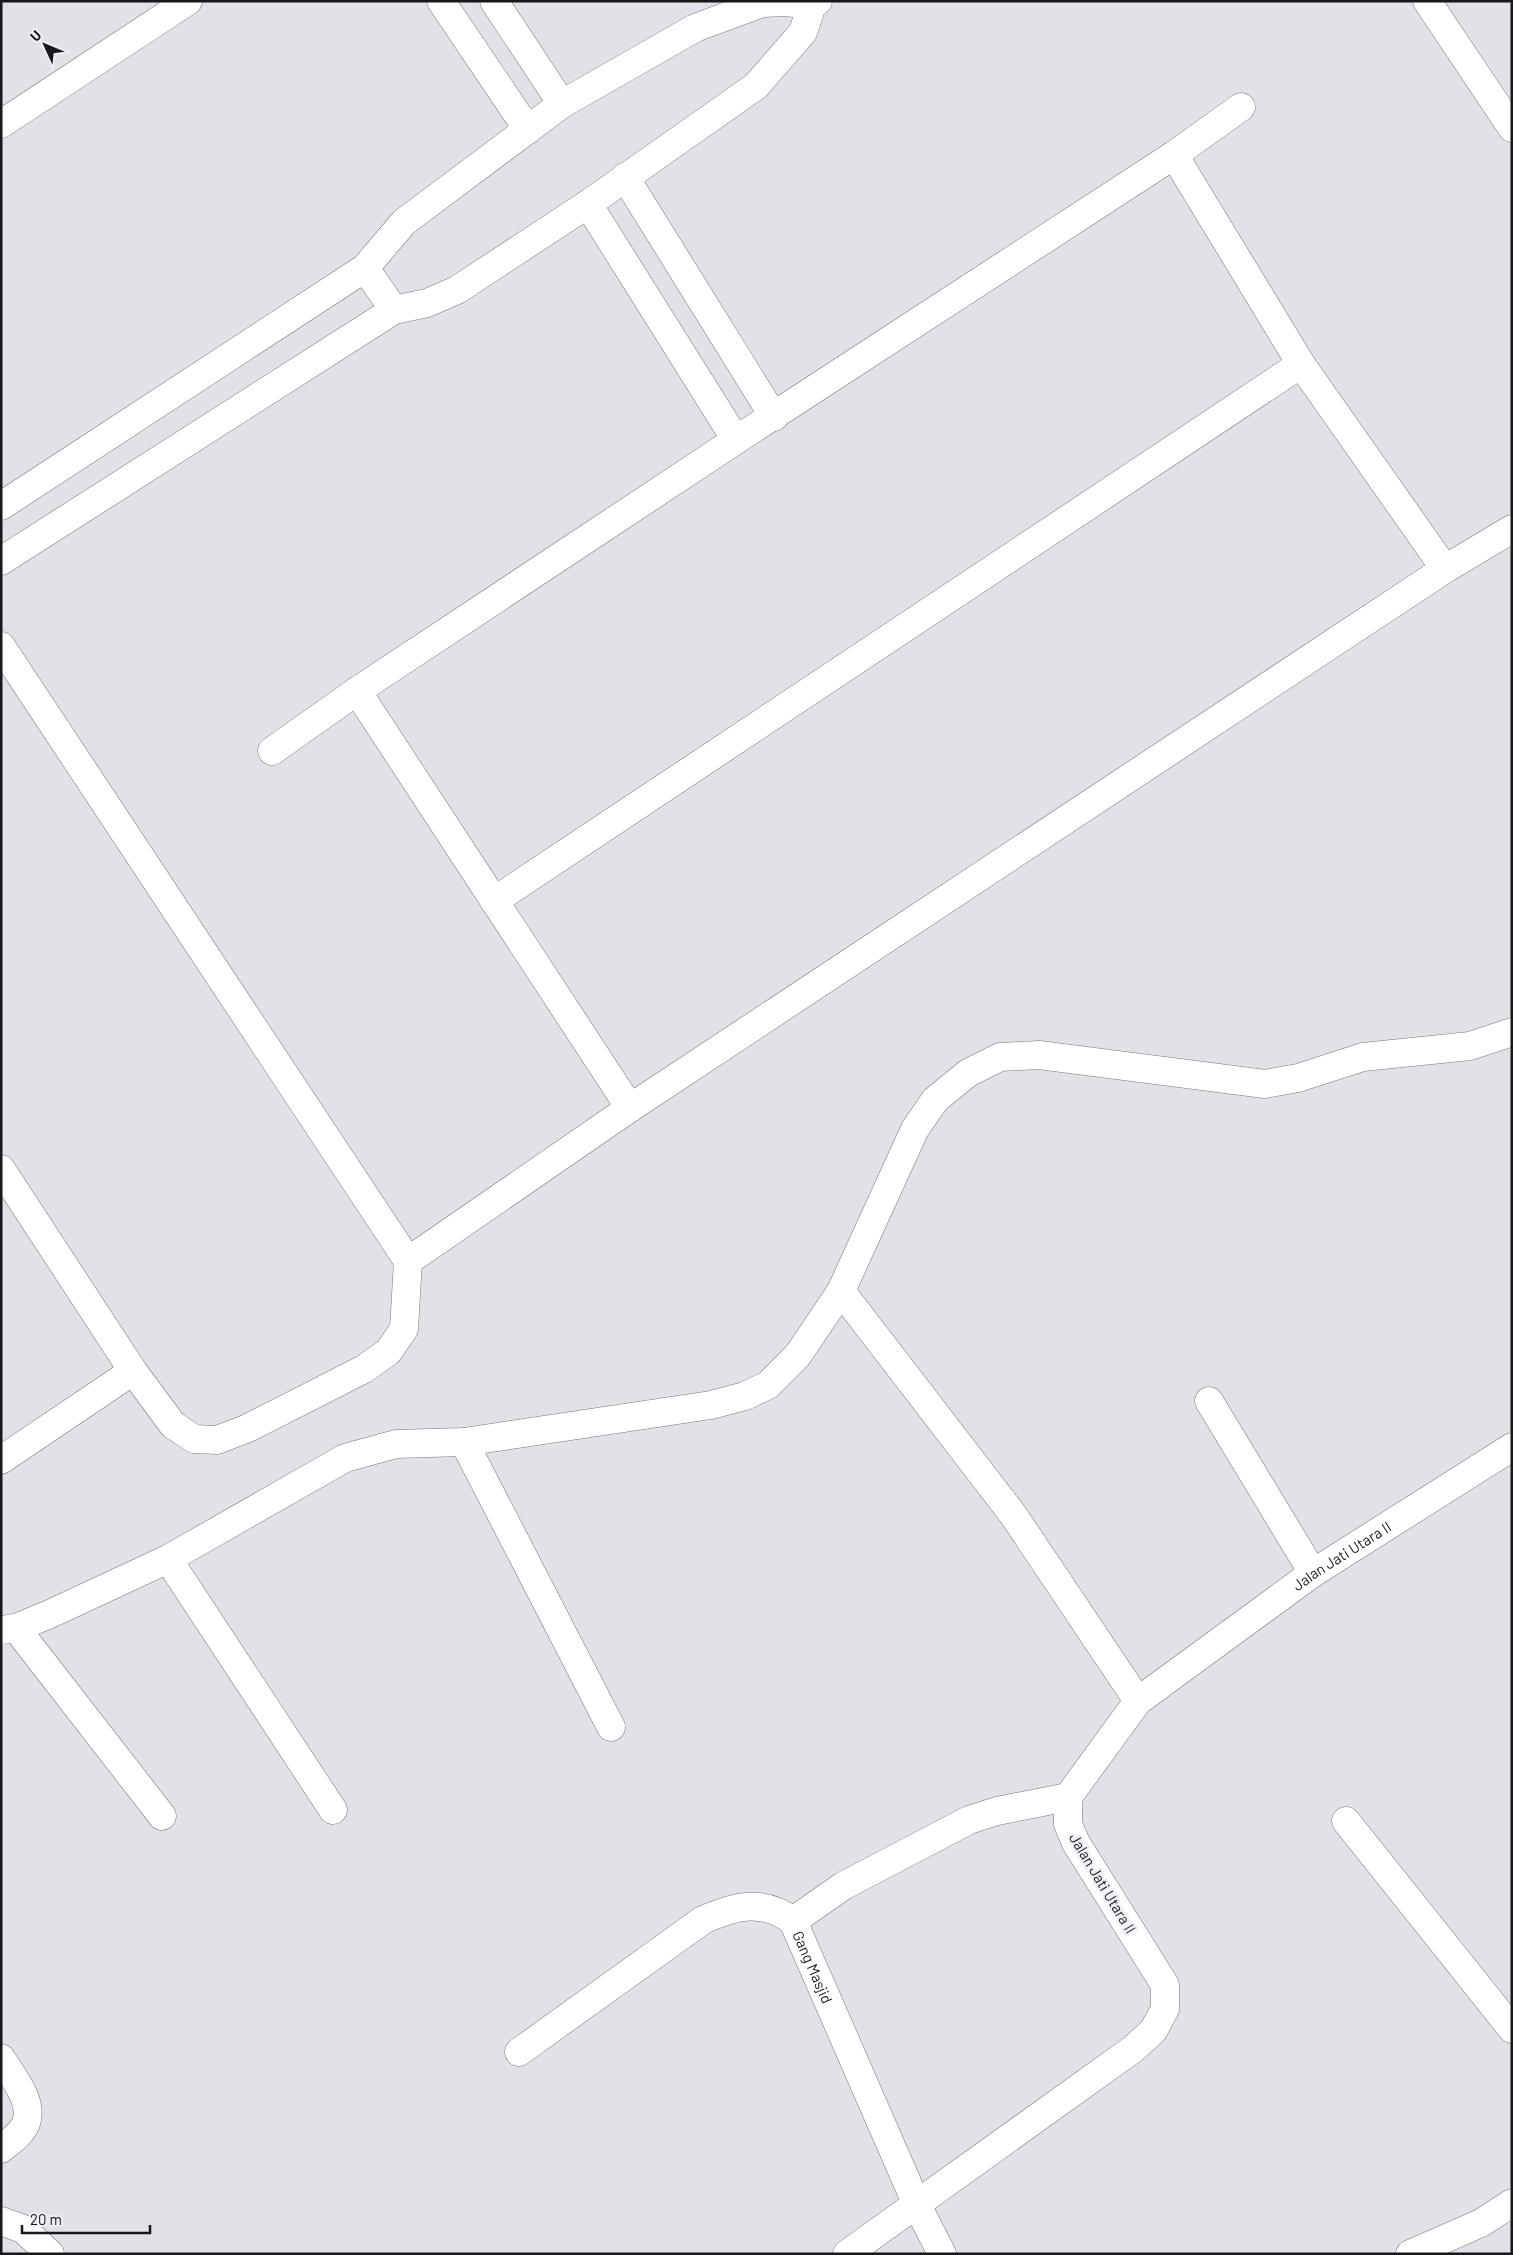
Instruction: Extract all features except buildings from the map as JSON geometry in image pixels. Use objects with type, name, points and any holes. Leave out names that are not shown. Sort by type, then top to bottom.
[{"type":"street","points":[[1,124],[188,1]]},
{"type":"street","points":[[441,1],[528,130]]},
{"type":"street","points":[[494,1],[562,104]]},
{"type":"street","points":[[1427,1],[1512,128]]},
{"type":"street","points":[[1,506],[365,268],[404,222],[562,104],[694,28],[762,2],[815,3],[803,32],[756,86],[588,204],[457,290],[427,303],[394,310],[1,561]]},
{"type":"street","points":[[272,751],[357,691],[736,440],[1174,155],[1241,107]]},
{"type":"street","points":[[1174,155],[1300,364],[1445,569]]},
{"type":"street","points":[[625,178],[774,417]]},
{"type":"street","points":[[588,204],[736,440]]},
{"type":"street","points":[[365,268],[394,310]]},
{"type":"street","points":[[494,901],[1300,364]]},
{"type":"street","points":[[408,1261],[630,1108],[1445,569],[1512,530]]},
{"type":"street","points":[[1,646],[408,1261],[404,1329],[388,1352],[364,1369],[246,1429],[217,1440],[194,1439],[173,1425],[133,1371],[2,1170]]},
{"type":"street","points":[[357,691],[630,1108]]},
{"type":"street","points":[[162,1816],[9,1629],[50,1614],[168,1559],[345,1458],[396,1444],[464,1442],[711,1405],[745,1396],[768,1385],[798,1355],[841,1291],[915,1129],[934,1100],[968,1073],[1000,1057],[1039,1055],[1265,1084],[1298,1078],[1363,1057],[1470,1046],[1512,1032]]},
{"type":"street","points":[[841,1291],[1014,1516],[1138,1702]]},
{"type":"street","points":[[1,1460],[133,1371]]},
{"type":"street","points":[[1210,1401],[1313,1573]]},
{"type":"street","points":[[464,1442],[611,1727]]},
{"type":"street","name":"Jalan Jati Utara II","points":[[847,2254],[1133,2049],[1153,2031],[1164,2009],[1165,1985],[1076,1843],[1068,1824],[1068,1797],[1138,1702],[1313,1573],[1512,1447]]},
{"type":"street","points":[[168,1559],[333,1810]]},
{"type":"street","points":[[793,1920],[843,1886],[969,1820],[997,1811],[1068,1797]]},
{"type":"street","points":[[1346,1821],[1512,2029]]},
{"type":"street","name":"Gang Masjid","points":[[519,2052],[702,1920],[730,1908],[749,1906],[781,1912],[793,1920],[917,2205],[942,2254]]},
{"type":"street","points":[[1,2058],[24,2097],[28,2112],[26,2124],[18,2135],[1,2148]]},
{"type":"street","points":[[1410,2254],[1481,2223],[1512,2203]]},
{"type":"street","points":[[1,2221],[23,2229],[50,2254]]}]
